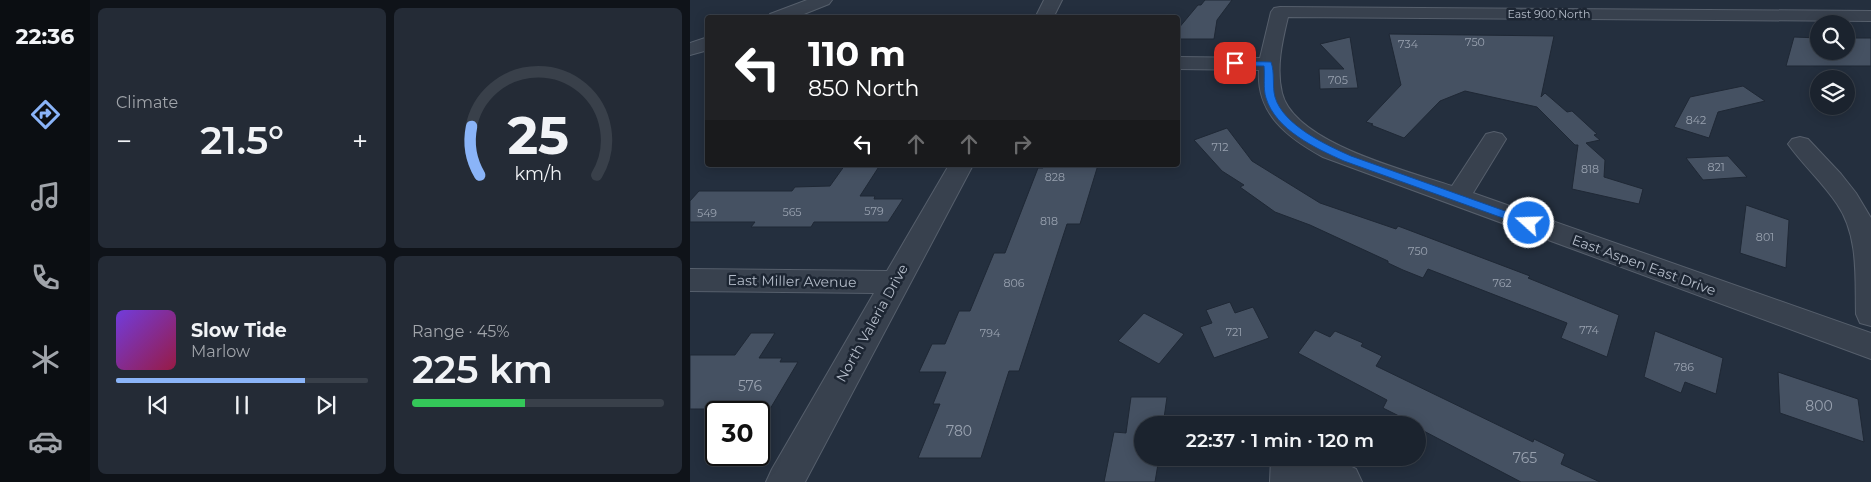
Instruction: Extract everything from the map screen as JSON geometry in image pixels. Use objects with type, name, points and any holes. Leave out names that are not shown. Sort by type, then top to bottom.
[{"type":"street","points":[[784,15],[823,0]]},
{"type":"street","points":[[1046,15],[1053,0]]},
{"type":"street","name":"East 900 North","points":[[1268,64],[1280,12],[1871,16]]},
{"type":"street","points":[[1180,63],[1268,64]]},
{"type":"street","name":"East Aspen East Drive","points":[[1268,64],[1270,97],[1282,119],[1309,140],[1347,159],[1871,346]]},
{"type":"street","points":[[1457,198],[1494,139]]},
{"type":"street","points":[[1800,144],[1839,190],[1858,218],[1867,252],[1871,314]]},
{"type":"street","name":"North Valeria Drive","points":[[785,482],[960,167]]},
{"type":"street","name":"East Miller Avenue","points":[[690,280],[895,282]]},
{"type":"street","points":[[1289,466],[1289,482]]},
{"type":"street","points":[[1312,466],[1343,482]]},
{"type":"building","points":[[1205,0],[1232,0],[1217,20],[1214,39],[1180,39],[1180,27],[1198,5],[1201,5]]},
{"type":"building","points":[[1389,34],[1554,36],[1541,97],[1545,93],[1567,112],[1572,111],[1597,134],[1594,135],[1600,140],[1586,143],[1605,160],[1604,177],[1643,189],[1639,204],[1572,189],[1578,145],[1575,145],[1537,107],[1465,91],[1440,101],[1404,138],[1366,122],[1401,85]]},
{"type":"building","points":[[1350,37],[1358,88],[1320,89],[1319,69],[1344,69],[1320,44]]},
{"type":"building","points":[[1794,37],[1810,38],[1810,60],[1855,60],[1855,38],[1871,38],[1871,66],[1786,66]]},
{"type":"building","points":[[1743,86],[1765,101],[1718,112],[1709,138],[1674,127],[1690,97]]},
{"type":"building","points":[[1227,128],[1252,161],[1320,203],[1396,229],[1398,226],[1530,276],[1528,278],[1619,315],[1607,357],[1561,338],[1567,323],[1428,269],[1423,278],[1310,225],[1275,212],[1240,187],[1244,185],[1222,171],[1194,140]]},
{"type":"building","points":[[1728,156],[1747,177],[1703,180],[1686,158]]},
{"type":"building","points":[[844,167],[879,167],[860,196],[875,196],[874,199],[903,199],[888,222],[814,222],[811,227],[751,227],[755,222],[690,222],[690,201],[699,191],[792,191],[795,187],[830,186]]},
{"type":"building","points":[[1097,167],[1080,224],[1067,224],[1019,371],[1009,371],[981,458],[918,458],[940,404],[933,404],[946,372],[919,372],[932,344],[945,344],[959,311],[970,311],[994,253],[1005,253],[1038,168]]},
{"type":"building","points":[[1746,205],[1789,220],[1786,268],[1740,253]]},
{"type":"building","points":[[1230,302],[1235,313],[1253,307],[1269,338],[1214,358],[1200,327],[1212,323],[1206,310]]},
{"type":"building","points":[[1144,313],[1184,334],[1159,364],[1118,341]]},
{"type":"building","points":[[1315,330],[1330,337],[1335,331],[1363,343],[1361,346],[1382,356],[1376,366],[1533,442],[1534,439],[1565,454],[1561,464],[1600,482],[1521,482],[1426,432],[1426,416],[1399,416],[1383,408],[1387,400],[1298,353]]},
{"type":"building","points":[[1655,331],[1723,358],[1716,394],[1685,382],[1681,393],[1644,377]]},
{"type":"building","points":[[751,333],[775,333],[759,358],[782,358],[780,362],[798,362],[770,409],[770,401],[705,401],[705,409],[690,409],[690,355],[735,355]]},
{"type":"building","points":[[1778,372],[1858,399],[1864,442],[1780,413]]},
{"type":"building","points":[[1131,397],[1167,397],[1164,416],[1134,416],[1134,466],[1158,466],[1155,482],[1104,482],[1114,432],[1126,433]]},
{"type":"route","points":[[1235,63],[1268,64],[1270,97],[1282,119],[1321,147],[1347,159],[1529,223]]}]
